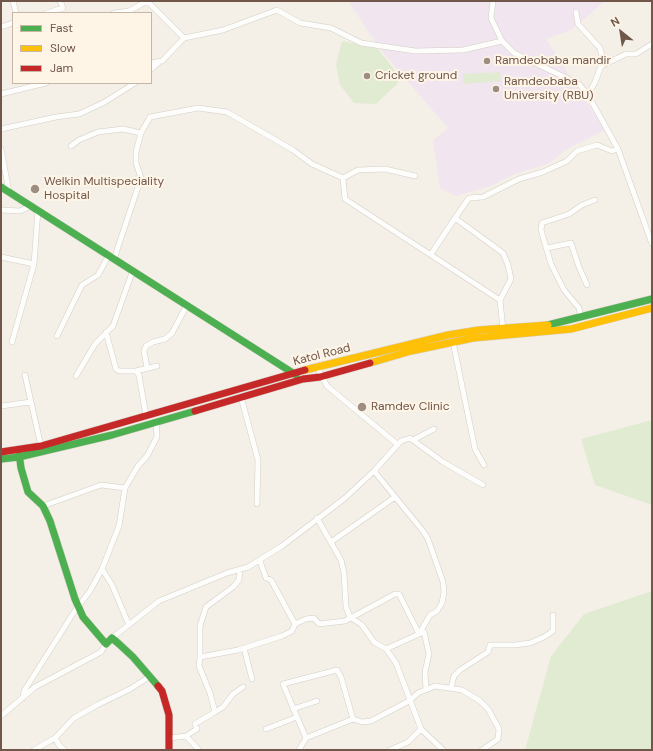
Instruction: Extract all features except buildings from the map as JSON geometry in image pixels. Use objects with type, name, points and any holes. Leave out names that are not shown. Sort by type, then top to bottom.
[{"type":"main road","points":[[1,187],[303,379]]},
{"type":"main road","name":"Katol Road","points":[[1,459],[19,457],[112,435],[303,379],[320,377],[411,351],[503,332],[548,325],[652,299]]},
{"type":"main road","name":"Katol Road","points":[[1,451],[41,446],[294,373],[448,335],[479,330],[503,332],[571,329],[652,308]]},
{"type":"main road","points":[[150,415],[156,422]]},
{"type":"main road","points":[[18,449],[28,492],[43,506],[57,542],[82,617],[109,641],[133,657],[162,691],[170,715],[169,750]]},
{"type":"street","points":[[13,1],[16,12]]},
{"type":"street","points":[[50,12],[63,8],[60,1]]},
{"type":"street","points":[[122,12],[130,11],[147,1],[184,38]]},
{"type":"street","points":[[493,1],[491,18],[502,42],[514,53],[578,84],[588,95],[618,149],[652,244]]},
{"type":"street","points":[[152,68],[162,61],[184,38],[223,30],[277,10],[300,23],[331,28],[361,43],[415,52],[463,50],[502,42]]},
{"type":"street","points":[[576,12],[578,24],[600,48],[602,56],[601,66],[588,95]]},
{"type":"street","points":[[1,27],[12,24]]},
{"type":"street","points":[[601,66],[626,54],[636,54],[652,44]]},
{"type":"street","points":[[152,63],[159,62]]},
{"type":"street","points":[[1,94],[34,84]]},
{"type":"street","points":[[1,129],[79,114],[96,107],[133,84]]},
{"type":"street","points":[[57,336],[82,285],[98,276],[112,257],[141,178],[136,163],[136,152],[141,133],[150,117],[198,108],[226,112],[293,150],[312,164],[343,178]]},
{"type":"street","points":[[71,146],[79,140],[98,132],[123,129],[141,133]]},
{"type":"street","points":[[431,254],[469,198],[483,196],[519,179],[543,172],[567,161],[577,151],[597,145],[612,151],[618,149]]},
{"type":"street","points":[[1,149],[9,192]]},
{"type":"street","points":[[343,178],[358,170],[374,169],[391,170],[415,176]]},
{"type":"street","points":[[343,178],[345,199],[500,300]]},
{"type":"street","points":[[581,317],[579,308],[564,290],[551,264],[541,230],[542,223],[569,214],[582,205],[595,200]]},
{"type":"street","points":[[1,210],[20,211],[35,208],[34,264],[12,342]]},
{"type":"street","points":[[455,218],[503,253],[508,265],[511,279],[500,300],[503,332]]},
{"type":"street","points":[[546,248],[571,243],[578,267],[587,285]]},
{"type":"street","points":[[1,257],[34,264]]},
{"type":"street","points":[[76,376],[95,344],[113,326],[133,270]]},
{"type":"street","points":[[147,368],[144,351],[146,346],[153,342],[166,339],[172,333],[187,305]]},
{"type":"street","points":[[106,332],[116,369],[119,371],[136,370],[157,366]]},
{"type":"street","points":[[453,342],[476,449],[484,465]]},
{"type":"street","points":[[317,367],[320,377],[327,386],[397,444]]},
{"type":"street","points":[[136,370],[139,375],[150,415]]},
{"type":"street","points":[[25,375],[41,446]]},
{"type":"street","points":[[241,397],[258,460],[257,504]]},
{"type":"street","points":[[1,406],[31,402]]},
{"type":"street","points":[[24,698],[24,692],[78,607],[90,591],[102,569],[119,526],[125,488],[153,446],[157,437],[156,422]]},
{"type":"street","points":[[413,440],[434,429]]},
{"type":"street","points":[[1,716],[24,698],[35,687],[101,652],[109,641],[159,601],[227,573],[240,570],[260,561],[282,546],[345,498],[374,471],[397,444],[410,438],[443,462],[483,485]]},
{"type":"street","points":[[374,471],[395,497],[399,499],[426,535],[443,582],[444,592],[442,603],[437,611],[430,615],[419,634]]},
{"type":"street","points":[[43,506],[101,485],[125,488]]},
{"type":"street","points":[[331,542],[395,497]]},
{"type":"street","points":[[317,518],[341,560],[344,573],[346,607],[350,617],[362,625],[374,642],[386,649],[396,663],[420,729],[443,750]]},
{"type":"street","points":[[260,561],[266,578],[271,580],[295,624]]},
{"type":"street","points":[[102,569],[112,585],[129,625]]},
{"type":"street","points":[[214,712],[210,693],[199,666],[201,642],[200,626],[206,608],[233,587],[239,580],[240,570]]},
{"type":"street","points":[[200,657],[244,648],[282,636],[292,631],[295,624],[306,619],[314,618],[319,624],[344,621],[395,594],[399,594],[419,634]]},
{"type":"street","points":[[451,688],[454,676],[460,670],[488,652],[490,645],[515,645],[530,643],[553,631],[553,615]]},
{"type":"street","points":[[386,649],[424,632],[429,654],[425,672],[426,690]]},
{"type":"street","points":[[244,648],[252,679]]},
{"type":"street","points":[[306,738],[283,684],[337,670],[341,677],[353,719]]},
{"type":"street","points":[[34,750],[54,738],[74,718],[97,704],[130,689],[149,677]]},
{"type":"street","points":[[299,750],[306,738],[353,719],[362,722],[371,721],[409,701],[413,696],[435,686],[462,690],[480,701],[495,719],[499,729],[498,739],[482,750]]},
{"type":"street","points":[[170,738],[186,736],[197,729],[195,724],[223,707],[233,694],[243,687]]},
{"type":"street","points":[[293,709],[318,701]]},
{"type":"street","points":[[266,729],[297,717]]},
{"type":"street","points":[[390,750],[408,742],[420,729]]},
{"type":"street","points":[[186,736],[199,750]]},
{"type":"street","points":[[54,738],[58,745],[64,750]]},
{"type":"shaded area","name":"Ramdeobaba University (RBU)","points":[[348,1],[605,1],[571,30],[546,39],[605,130],[567,149],[548,164],[515,174],[491,186],[456,196],[440,188],[433,140],[448,128],[380,49]]},
{"type":"green space","name":"Cricket ground","points":[[342,41],[378,49],[394,69],[398,83],[376,104],[354,103],[340,85],[336,64]]},
{"type":"green space","points":[[500,72],[501,81],[464,84],[463,74]]},
{"type":"green space","points":[[652,420],[652,505],[595,485],[581,439]]},
{"type":"green space","points":[[652,591],[652,750],[525,750],[551,656],[584,614]]},
{"type":"traffic: fast","points":[[1,187],[296,375]]},
{"type":"traffic: fast","points":[[548,325],[652,299]]},
{"type":"traffic: fast","points":[[1,459],[19,457],[112,435],[195,411]]},
{"type":"traffic: fast","points":[[19,453],[21,468],[28,492],[43,506],[50,521],[75,599],[83,617],[106,644],[112,638],[119,644],[133,657],[158,686]]},
{"type":"traffic: slow","points":[[370,363],[411,351],[473,338],[571,329],[652,308]]},
{"type":"traffic: slow","points":[[305,370],[448,335],[479,330],[548,325]]},
{"type":"traffic: jam","points":[[195,411],[303,379],[320,377],[370,363]]},
{"type":"traffic: jam","points":[[1,452],[41,446],[305,370]]},
{"type":"traffic: jam","points":[[158,686],[162,691],[169,715],[169,750]]},
{"type":"place","name":"Ramdeobaba mandir","points":[[487,61]]},
{"type":"place","name":"Cricket ground","points":[[367,76]]},
{"type":"place","name":"Ramdeobaba University (RBU)","points":[[496,89]]},
{"type":"place","name":"Welkin Multispeciality Hospital","points":[[35,189]]},
{"type":"place","name":"Ramdev Clinic","points":[[362,407]]}]
